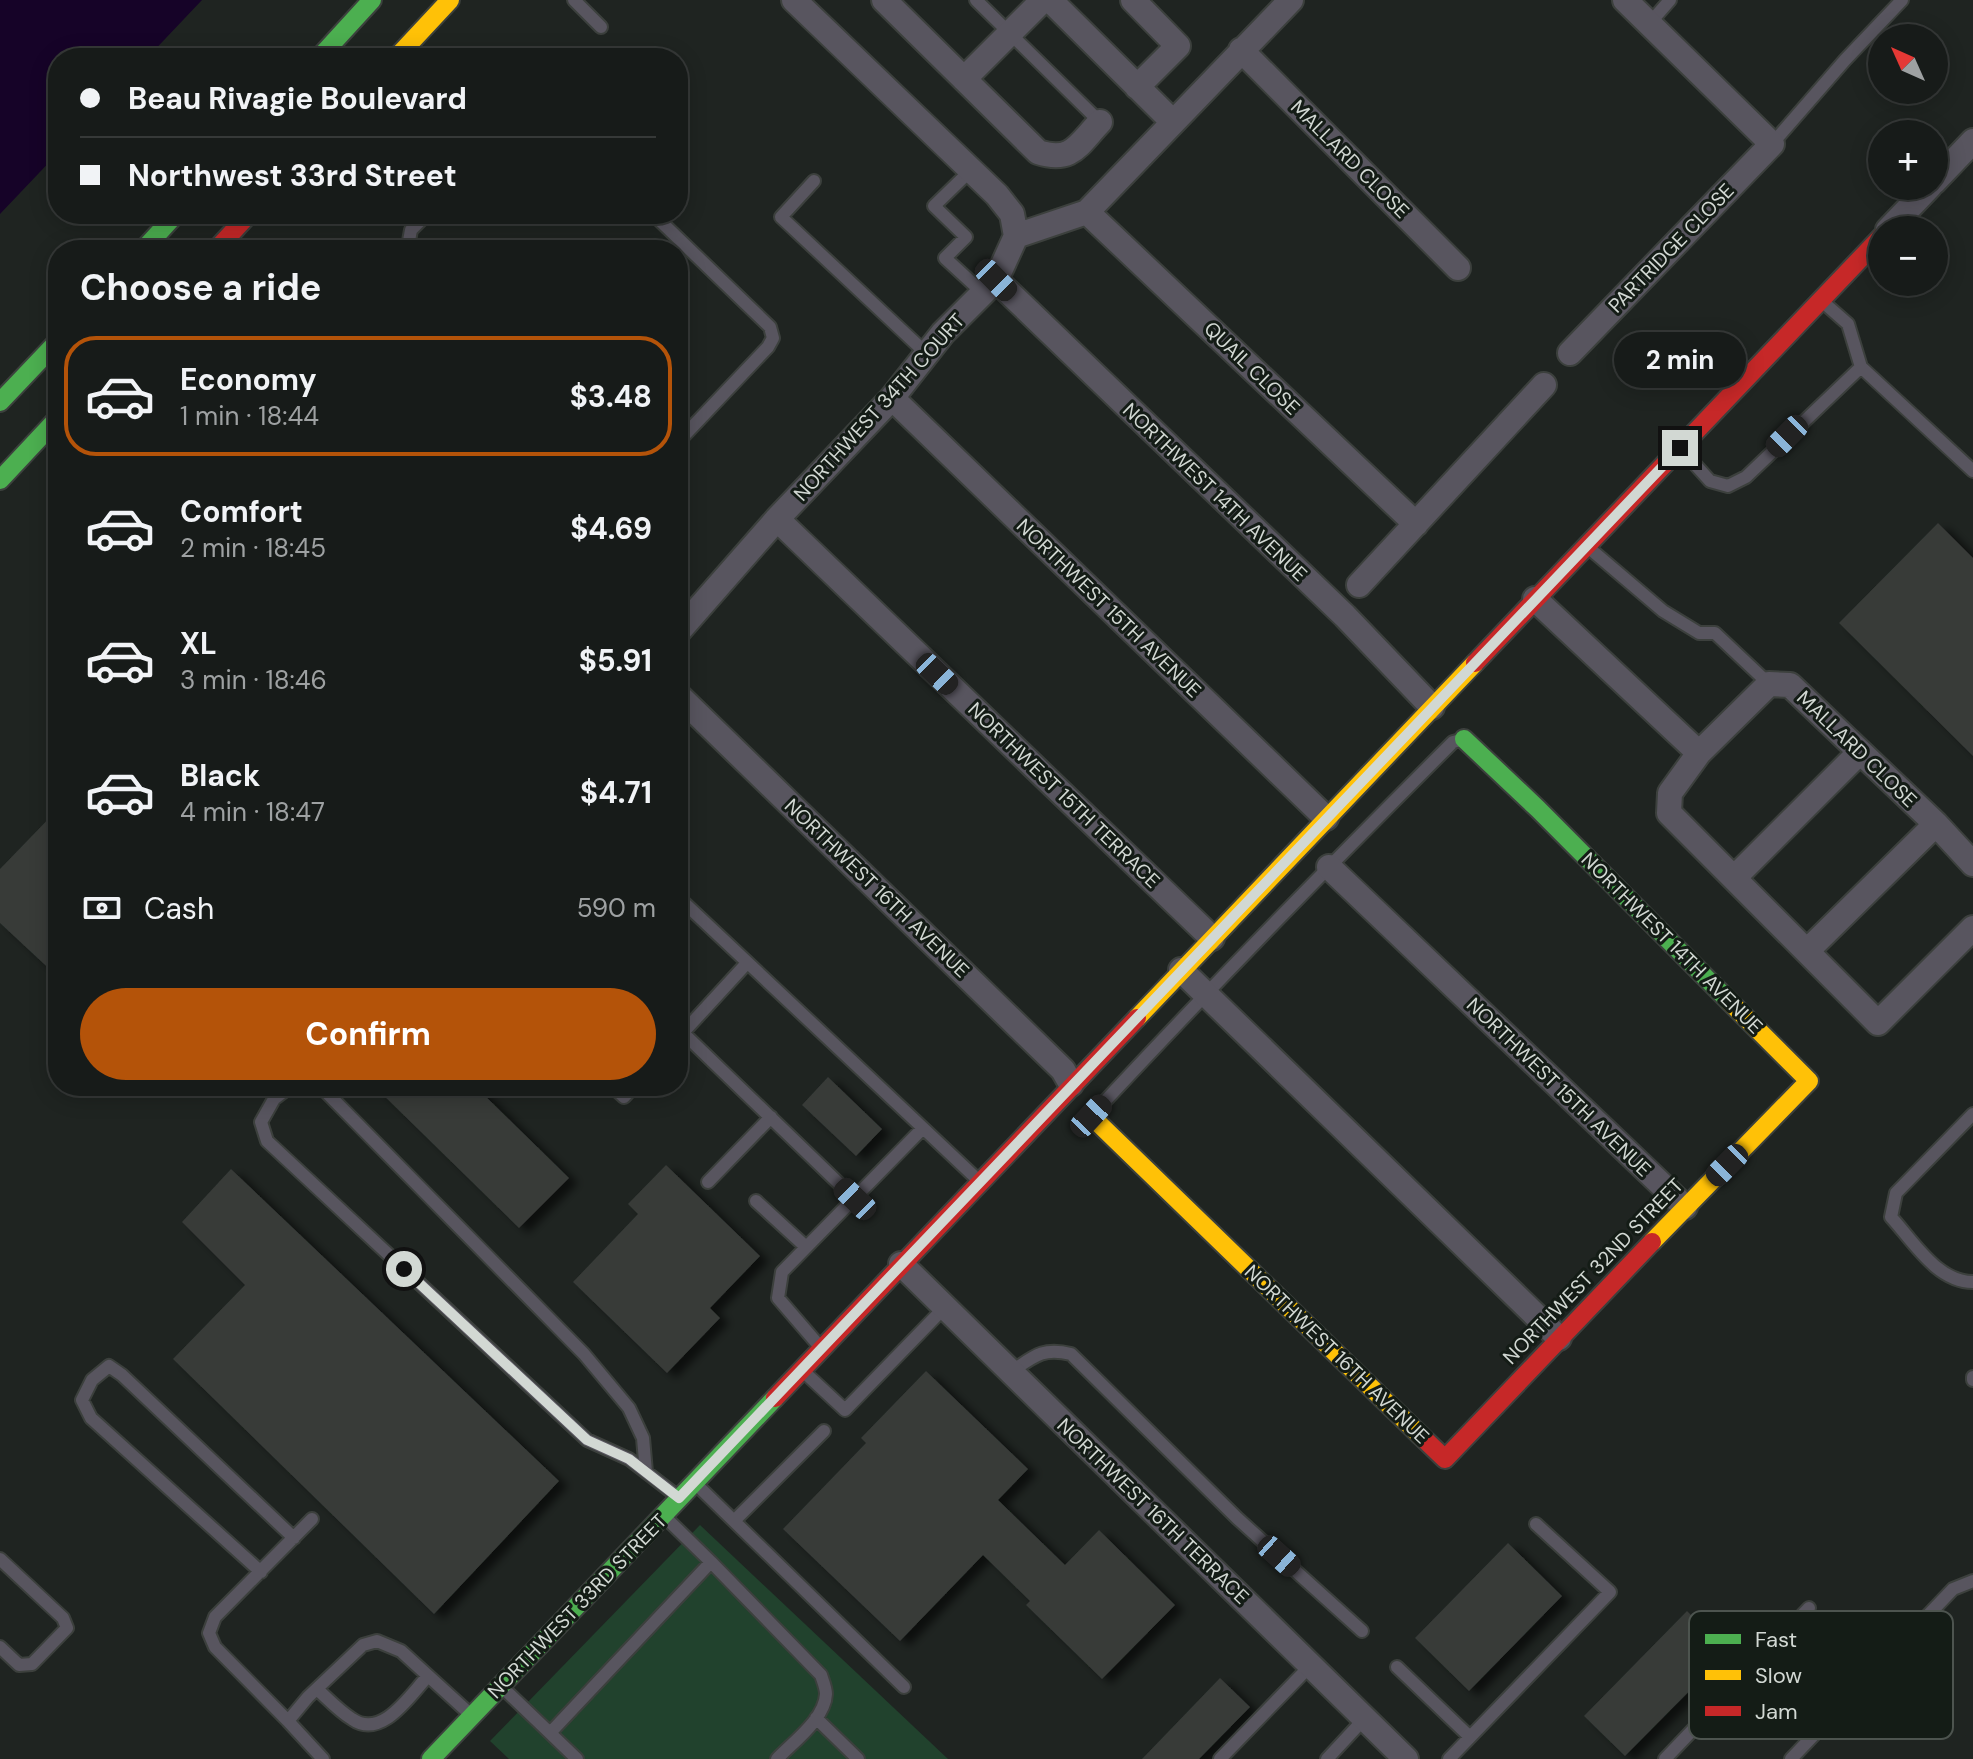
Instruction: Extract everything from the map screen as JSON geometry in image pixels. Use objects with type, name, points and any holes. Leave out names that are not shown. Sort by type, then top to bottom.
[{"type":"street","points":[[328,48],[372,0]]},
{"type":"street","points":[[405,48],[450,0]]},
{"type":"street","points":[[794,0],[971,170],[1012,214],[1016,236],[1087,212],[1291,0]]},
{"type":"street","points":[[884,0],[1038,152],[1055,158],[1068,155],[1100,122]]},
{"type":"street","points":[[964,79],[1043,0]]},
{"type":"street","points":[[1050,0],[1173,122]]},
{"type":"street","points":[[1133,0],[1178,46],[1137,87]]},
{"type":"street","points":[[1625,0],[1772,144]]},
{"type":"street","name":"MALLARD CLOSE","points":[[1241,50],[1458,268]]},
{"type":"street","points":[[1948,167],[1973,141]]},
{"type":"street","name":"PARTRIDGE CLOSE","points":[[1570,353],[1772,144]]},
{"type":"street","points":[[1901,216],[1917,200]]},
{"type":"street","name":"QUAIL CLOSE","points":[[1087,212],[1416,524]]},
{"type":"street","points":[[152,240],[167,224]]},
{"type":"street","points":[[225,240],[240,224]]},
{"type":"street","name":"NORTHWEST 34TH COURT","points":[[688,621],[777,519],[892,398],[943,333],[990,287],[1016,236]]},
{"type":"street","name":"NORTHWEST 33RD STREET","points":[[441,1755],[472,1716],[800,1369],[1868,251]]},
{"type":"street","name":"NORTHWEST 14TH AVENUE","points":[[990,287],[1345,616],[1432,707]]},
{"type":"street","points":[[0,402],[48,352]]},
{"type":"street","points":[[1359,585],[1544,385]]},
{"type":"street","name":"NORTHWEST 15TH AVENUE","points":[[892,398],[1326,818]]},
{"type":"street","points":[[0,480],[48,429]]},
{"type":"street","name":"NORTHWEST 15TH TERRACE","points":[[777,519],[1212,938]]},
{"type":"street","points":[[1535,599],[1699,753]]},
{"type":"street","name":"MALLARD CLOSE","points":[[1973,864],[1936,824],[1790,685],[1769,684],[1699,753],[1670,793],[1669,813],[1878,1023],[1973,928]]},
{"type":"street","name":"NORTHWEST 16TH AVENUE","points":[[688,705],[1063,1070],[1071,1084]]},
{"type":"street","name":"NORTHWEST 14TH AVENUE","points":[[1464,739],[1809,1081]]},
{"type":"street","points":[[1734,878],[1860,752]]},
{"type":"street","points":[[1807,951],[1936,824]]},
{"type":"street","name":"NORTHWEST 15TH AVENUE","points":[[1329,867],[1685,1207]]},
{"type":"street","points":[[1181,970],[1559,1338]]},
{"type":"street","name":"NORTHWEST 32ND STREET","points":[[1445,1459],[1809,1081]]},
{"type":"street","name":"NORTHWEST 16TH AVENUE","points":[[1091,1116],[1445,1459]]},
{"type":"street","name":"NORTHWEST 16TH TERRACE","points":[[901,1264],[1406,1759]]},
{"type":"lane","points":[[574,0],[601,27]]},
{"type":"lane","points":[[976,0],[1100,122]]},
{"type":"lane","points":[[1649,24],[1670,0]]},
{"type":"lane","points":[[1772,144],[1902,0]]},
{"type":"lane","points":[[971,170],[934,206],[966,237],[945,258],[990,287]]},
{"type":"lane","points":[[814,181],[781,217],[927,354]]},
{"type":"lane","points":[[663,224],[680,240]]},
{"type":"lane","points":[[688,248],[770,327],[773,338],[688,431]]},
{"type":"lane","points":[[1821,300],[1848,324],[1861,367],[1973,471]]},
{"type":"lane","points":[[1680,448],[1710,481],[1728,486],[1746,477],[1861,367]]},
{"type":"lane","points":[[1586,545],[1663,611],[1699,633],[1715,633],[1769,684]]},
{"type":"lane","points":[[1091,1116],[1329,867],[1453,742],[1464,739]]},
{"type":"lane","points":[[688,907],[979,1181]]},
{"type":"lane","points":[[688,1025],[747,963]]},
{"type":"lane","points":[[688,1040],[855,1199]]},
{"type":"lane","points":[[278,1096],[261,1122],[267,1141],[587,1440],[629,1459],[679,1498]]},
{"type":"lane","points":[[330,1096],[434,1200],[629,1408],[643,1438],[646,1472]]},
{"type":"lane","points":[[1973,1114],[1896,1193],[1891,1217],[1941,1272],[1963,1282],[1973,1282]]},
{"type":"lane","points":[[708,1182],[771,1117]]},
{"type":"lane","points":[[821,1348],[778,1298],[782,1272],[923,1128]]},
{"type":"lane","points":[[756,1201],[806,1247]]},
{"type":"lane","points":[[800,1369],[845,1410],[945,1307]]},
{"type":"lane","points":[[1011,1372],[1053,1349],[1071,1354],[1237,1518],[1362,1631]]},
{"type":"lane","points":[[261,1572],[91,1418],[82,1400],[92,1380],[109,1366],[122,1375],[294,1538]]},
{"type":"lane","points":[[734,1521],[824,1431]]},
{"type":"lane","points":[[694,1482],[904,1687]]},
{"type":"lane","points":[[663,1515],[821,1675],[827,1692],[823,1708],[777,1759]]},
{"type":"lane","points":[[312,1519],[215,1617],[209,1633],[215,1647],[323,1759]]},
{"type":"lane","points":[[1449,1759],[1610,1592],[1536,1524]]},
{"type":"lane","points":[[0,1559],[63,1618],[67,1628],[32,1664],[19,1665],[0,1647]]},
{"type":"lane","points":[[550,1733],[711,1562]]},
{"type":"lane","points":[[1932,1611],[1953,1589],[1973,1581]]},
{"type":"lane","points":[[1806,1611],[1809,1608]]},
{"type":"lane","points":[[288,1721],[363,1645],[377,1641],[401,1651],[472,1716]]},
{"type":"lane","points":[[1220,1759],[1311,1665]]},
{"type":"lane","points":[[1397,1667],[1470,1737]]},
{"type":"lane","points":[[317,1689],[354,1721],[372,1725],[385,1721],[428,1676]]},
{"type":"lane","points":[[501,1685],[577,1759]]},
{"type":"lane","points":[[816,1718],[858,1759]]},
{"type":"lane","points":[[1327,1759],[1365,1718]]},
{"type":"lane","points":[[1665,1759],[1689,1734]]},
{"type":"lane","points":[[1791,1759],[1810,1739]]},
{"type":"green space","points":[[700,1525],[948,1759],[509,1759],[490,1741]]},
{"type":"shaded area","points":[[0,0],[202,0],[156,48],[48,48],[48,164],[0,214]]},
{"type":"building","points":[[1938,523],[1973,558],[1973,756],[1839,623]]},
{"type":"building","points":[[48,819],[48,968],[0,923],[0,869]]},
{"type":"building","points":[[828,1077],[882,1129],[856,1156],[802,1105]]},
{"type":"building","points":[[384,1096],[485,1096],[569,1178],[519,1228]]},
{"type":"building","points":[[666,1165],[760,1256],[710,1308],[720,1318],[667,1373],[573,1282],[638,1214],[628,1204]]},
{"type":"building","points":[[231,1169],[559,1481],[434,1614],[173,1359],[245,1285],[182,1222]]},
{"type":"building","points":[[926,1371],[1028,1469],[998,1500],[1065,1565],[1099,1530],[1175,1605],[1102,1679],[1026,1605],[1030,1601],[983,1555],[900,1641],[783,1529],[866,1443],[861,1438]]},
{"type":"building","points":[[1508,1543],[1562,1596],[1469,1691],[1415,1638]]},
{"type":"building","points":[[1687,1611],[1689,1613],[1689,1691],[1625,1756],[1584,1716]]},
{"type":"building","points":[[1220,1678],[1250,1707],[1199,1759],[1142,1759]]},
{"type":"traffic: fast","points":[[328,48],[372,0]]},
{"type":"traffic: fast","points":[[152,240],[167,224]]},
{"type":"traffic: fast","points":[[0,402],[48,352]]},
{"type":"traffic: fast","points":[[0,480],[48,429]]},
{"type":"traffic: fast","points":[[1464,739],[1729,1001]]},
{"type":"traffic: fast","points":[[431,1759],[775,1398]]},
{"type":"traffic: slow","points":[[405,48],[450,0]]},
{"type":"traffic: slow","points":[[1137,1018],[1475,663]]},
{"type":"traffic: slow","points":[[1652,1242],[1809,1081],[1729,1001]]},
{"type":"traffic: slow","points":[[1091,1116],[1420,1435]]},
{"type":"traffic: jam","points":[[225,240],[240,224]]},
{"type":"traffic: jam","points":[[1475,663],[1868,251]]},
{"type":"traffic: jam","points":[[775,1398],[1137,1018]]},
{"type":"traffic: jam","points":[[1420,1435],[1445,1459],[1652,1242]]},
{"type":"route","points":[[404,1269],[587,1440],[629,1459],[679,1498],[1680,448]]}]
